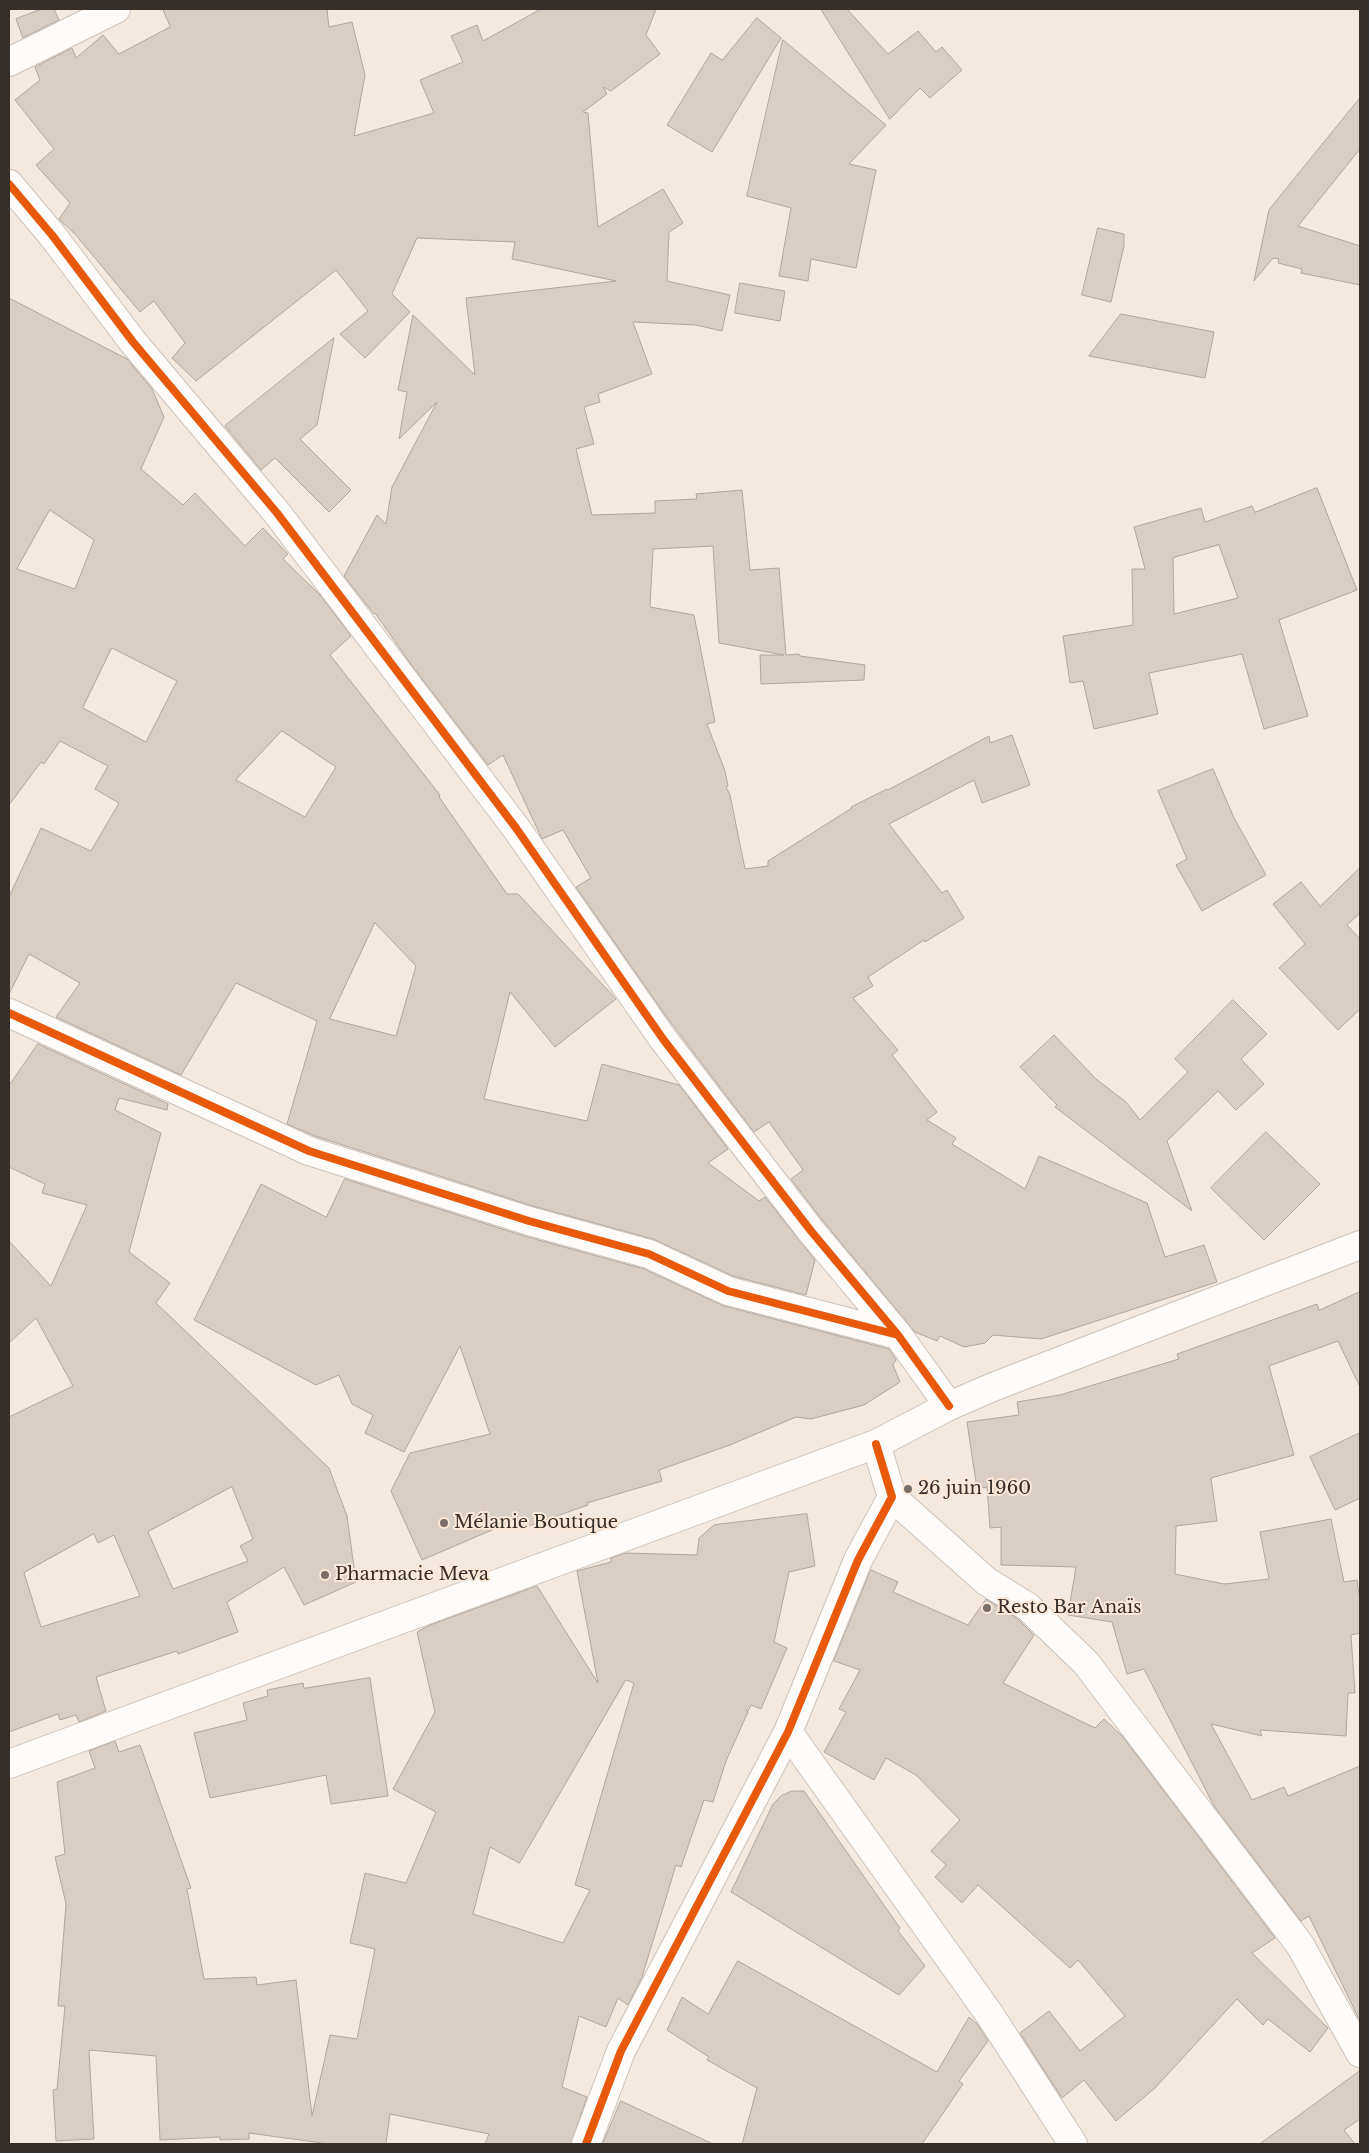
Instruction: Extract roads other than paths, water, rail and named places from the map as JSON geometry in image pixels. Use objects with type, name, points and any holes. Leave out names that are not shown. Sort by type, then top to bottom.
[{"type":"street","points":[[9,62],[116,9]]},
{"type":"street","points":[[9,184],[52,235],[133,342],[277,513],[516,828],[664,1039],[811,1231],[898,1334],[949,1406]]},
{"type":"street","points":[[9,1013],[309,1151],[529,1221],[649,1254],[728,1290],[898,1334]]},
{"type":"street","points":[[9,1764],[876,1444],[949,1406],[1360,1245]]},
{"type":"street","points":[[876,1444],[892,1497],[986,1581],[1028,1607],[1086,1663],[1300,1945],[1360,2053]]},
{"type":"street","points":[[586,2144],[622,2051],[788,1732],[858,1560],[892,1497]]},
{"type":"street","points":[[788,1732],[990,2015],[1073,2144]]},
{"type":"place","name":"26 juin 1960","points":[[908,1489]]},
{"type":"place","name":"Mélanie Boutique","points":[[444,1523]]},
{"type":"place","name":"Pharmacie Meva","points":[[325,1575]]},
{"type":"place","name":"Resto Bar Anaïs","points":[[987,1608]]}]
